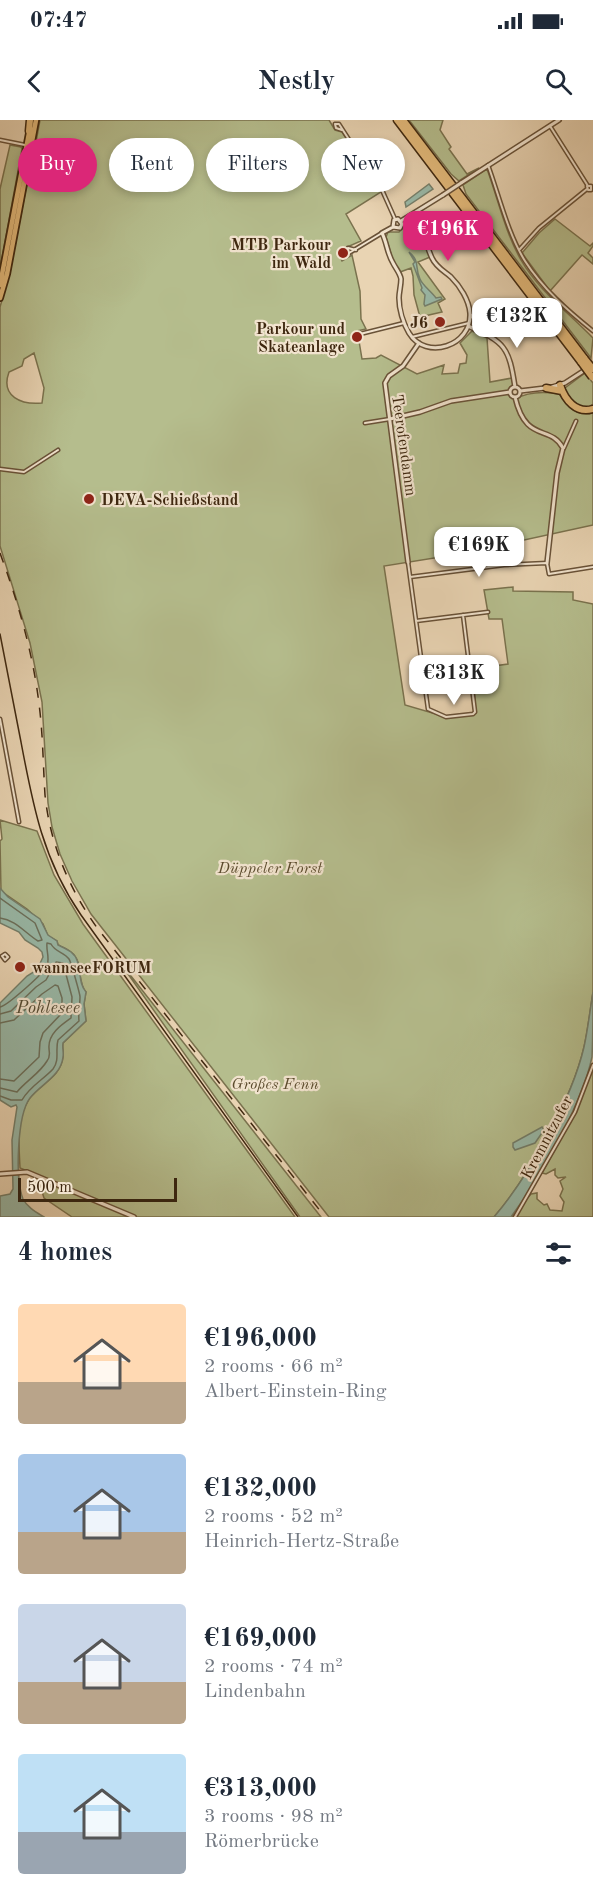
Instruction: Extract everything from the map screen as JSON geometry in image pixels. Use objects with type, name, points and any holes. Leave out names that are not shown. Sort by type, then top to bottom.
[{"type":"highway","points":[[29,131],[30,120]]},
{"type":"highway","points":[[397,120],[583,361],[593,369]]},
{"type":"highway","points":[[403,120],[593,377]]},
{"type":"highway","points":[[546,387],[561,387],[568,400],[580,410],[593,407]]},
{"type":"main road","points":[[31,138],[36,120]]},
{"type":"main road","points":[[29,131],[29,138]]},
{"type":"main road","points":[[0,285],[19,192]]},
{"type":"main road","points":[[0,298],[7,274],[21,192]]},
{"type":"street","points":[[357,250],[393,227],[398,229],[410,217],[559,120]]},
{"type":"street","points":[[519,249],[539,228],[590,187],[550,126]]},
{"type":"street","points":[[342,129],[357,152],[376,171],[395,219],[411,224],[422,233],[435,264],[456,282],[468,302],[469,324],[460,339],[446,347],[432,348],[419,343],[412,337],[404,323],[399,300],[400,276],[389,255],[382,233]]},
{"type":"street","points":[[0,141],[18,144]]},
{"type":"street","points":[[488,165],[519,249],[552,296],[593,331]]},
{"type":"street","points":[[410,217],[411,224]]},
{"type":"street","points":[[393,227],[392,223],[395,219]]},
{"type":"street","points":[[470,314],[484,333]]},
{"type":"street","points":[[356,335],[404,323]]},
{"type":"street","points":[[412,337],[469,324],[501,344],[508,354],[514,387],[520,391],[546,387]]},
{"type":"street","name":"Teerofendamm","points":[[419,343],[403,366],[385,381],[385,389],[428,707],[429,710],[446,717],[473,714],[475,711],[463,615]]},
{"type":"street","points":[[561,387],[593,364]]},
{"type":"street","points":[[365,423],[420,412],[451,401],[510,392],[514,387]]},
{"type":"street","points":[[515,397],[520,391]]},
{"type":"street","points":[[510,392],[515,397],[519,412],[527,424],[533,430],[558,440],[563,450]]},
{"type":"street","points":[[576,421],[563,450],[557,473],[547,563],[549,574],[593,567]]},
{"type":"street","points":[[0,469],[24,472],[58,450]]},
{"type":"street","points":[[410,577],[504,565],[547,563]]},
{"type":"street","points":[[416,621],[488,612]]},
{"type":"street","points":[[0,718],[19,822]]},
{"type":"street","name":"Kremnitzufer","points":[[515,1217],[575,1112],[593,1065]]},
{"type":"street","points":[[0,1174],[24,1172],[134,1217]]},
{"type":"green space","name":"Düppeler Forst","points":[[40,120],[329,120],[335,130],[342,132],[346,138],[321,138],[321,192],[381,192],[346,214],[361,241],[345,248],[348,255],[341,259],[342,261],[352,255],[360,291],[361,319],[366,329],[357,331],[360,334],[362,359],[376,358],[381,355],[417,374],[444,365],[442,374],[458,373],[460,364],[466,363],[467,355],[460,343],[472,331],[487,338],[490,382],[512,378],[513,385],[508,394],[515,399],[535,393],[559,394],[577,412],[593,413],[593,525],[459,554],[384,566],[405,705],[446,717],[476,713],[472,669],[508,664],[502,619],[489,619],[484,590],[513,587],[513,591],[573,592],[573,600],[593,604],[593,992],[588,1026],[584,1047],[570,1090],[548,1136],[521,1180],[494,1217],[329,1217],[91,914],[72,881],[60,854],[52,827],[48,803],[42,702],[30,643],[0,546],[0,307],[10,272],[25,192],[97,192],[97,138],[37,138]],"holes":[[[34,353],[44,388],[42,403],[20,401],[10,393],[8,388],[9,372],[22,366],[24,359]]]},
{"type":"green space","points":[[409,120],[443,120],[440,130],[451,147],[449,149],[467,174],[479,168],[459,181]]},
{"type":"green space","points":[[10,145],[18,146],[18,171],[0,269],[0,189]]},
{"type":"green space","points":[[487,169],[506,227],[521,260],[545,291],[593,338],[591,358],[466,194],[463,185]]},
{"type":"green space","points":[[555,219],[590,246],[593,243],[588,253],[593,258],[593,264],[582,255],[550,291],[522,253]]},
{"type":"green space","points":[[404,227],[416,228],[423,236],[430,257],[418,262],[445,299],[438,303],[442,312],[420,317],[414,295],[411,268],[400,272],[393,261],[386,237],[388,232],[399,232]]},
{"type":"green space","points":[[585,373],[593,383],[593,404],[587,408],[577,407],[565,388]]},
{"type":"green space","points":[[0,820],[37,831],[54,875],[83,924],[295,1217],[72,1217],[44,1198],[37,1175],[20,1168],[19,1133],[25,1107],[29,1099],[58,1070],[63,1057],[63,1043],[86,1021],[84,1004],[86,992],[81,983],[75,956],[48,936],[43,924],[27,909],[1,891]]},
{"type":"green space","points":[[116,957],[321,1217],[300,1217]]},
{"type":"green space","points":[[593,1068],[593,1217],[511,1217],[531,1194],[537,1193],[537,1199],[544,1205],[547,1204],[550,1210],[562,1211],[564,1202],[560,1196],[563,1189],[560,1181],[566,1177],[558,1178],[555,1175],[555,1169],[546,1174],[542,1173],[576,1112]]},
{"type":"water","points":[[429,184],[433,189],[406,207],[405,202]]},
{"type":"water","points":[[409,252],[415,259],[421,282],[436,298],[441,297],[442,299],[425,306],[425,295],[421,290],[413,264],[415,262]]},
{"type":"water","name":"Pohlesee","points":[[0,888],[8,897],[40,919],[48,935],[75,956],[81,983],[86,992],[84,1004],[86,1021],[63,1043],[63,1057],[59,1069],[30,1098],[22,1118],[18,1163],[20,1190],[27,1204],[44,1217],[0,1217],[0,1196],[10,1194],[13,1189],[12,1140],[17,1107],[16,1105],[11,1107],[0,1100],[0,1003],[27,976],[37,970],[43,957],[42,952],[25,940],[19,932],[0,923]]},
{"type":"water","points":[[593,992],[592,1057],[570,1118],[547,1161],[511,1217],[494,1217],[535,1159],[570,1090],[584,1047]]},
{"type":"water","points":[[542,1127],[544,1130],[535,1143],[515,1150],[513,1143]]},
{"type":"tram line","points":[[0,634],[35,810],[57,874],[81,915],[298,1217]]},
{"type":"railway","points":[[0,553],[29,647],[40,715],[45,795],[51,831],[70,882],[98,929],[325,1217]]},
{"type":"place","name":"MTB Parkour im Wald","points":[[343,253]]},
{"type":"place","name":"J6","points":[[440,322]]},
{"type":"place","name":"Parkour und Skateanlage","points":[[357,337]]},
{"type":"place","name":"DEVA-Schießstand","points":[[89,499]]},
{"type":"place","name":"wannseeFORUM","points":[[20,967]]},
{"type":"park label","name":"Großes Fenn","points":[[275,1083]]}]
